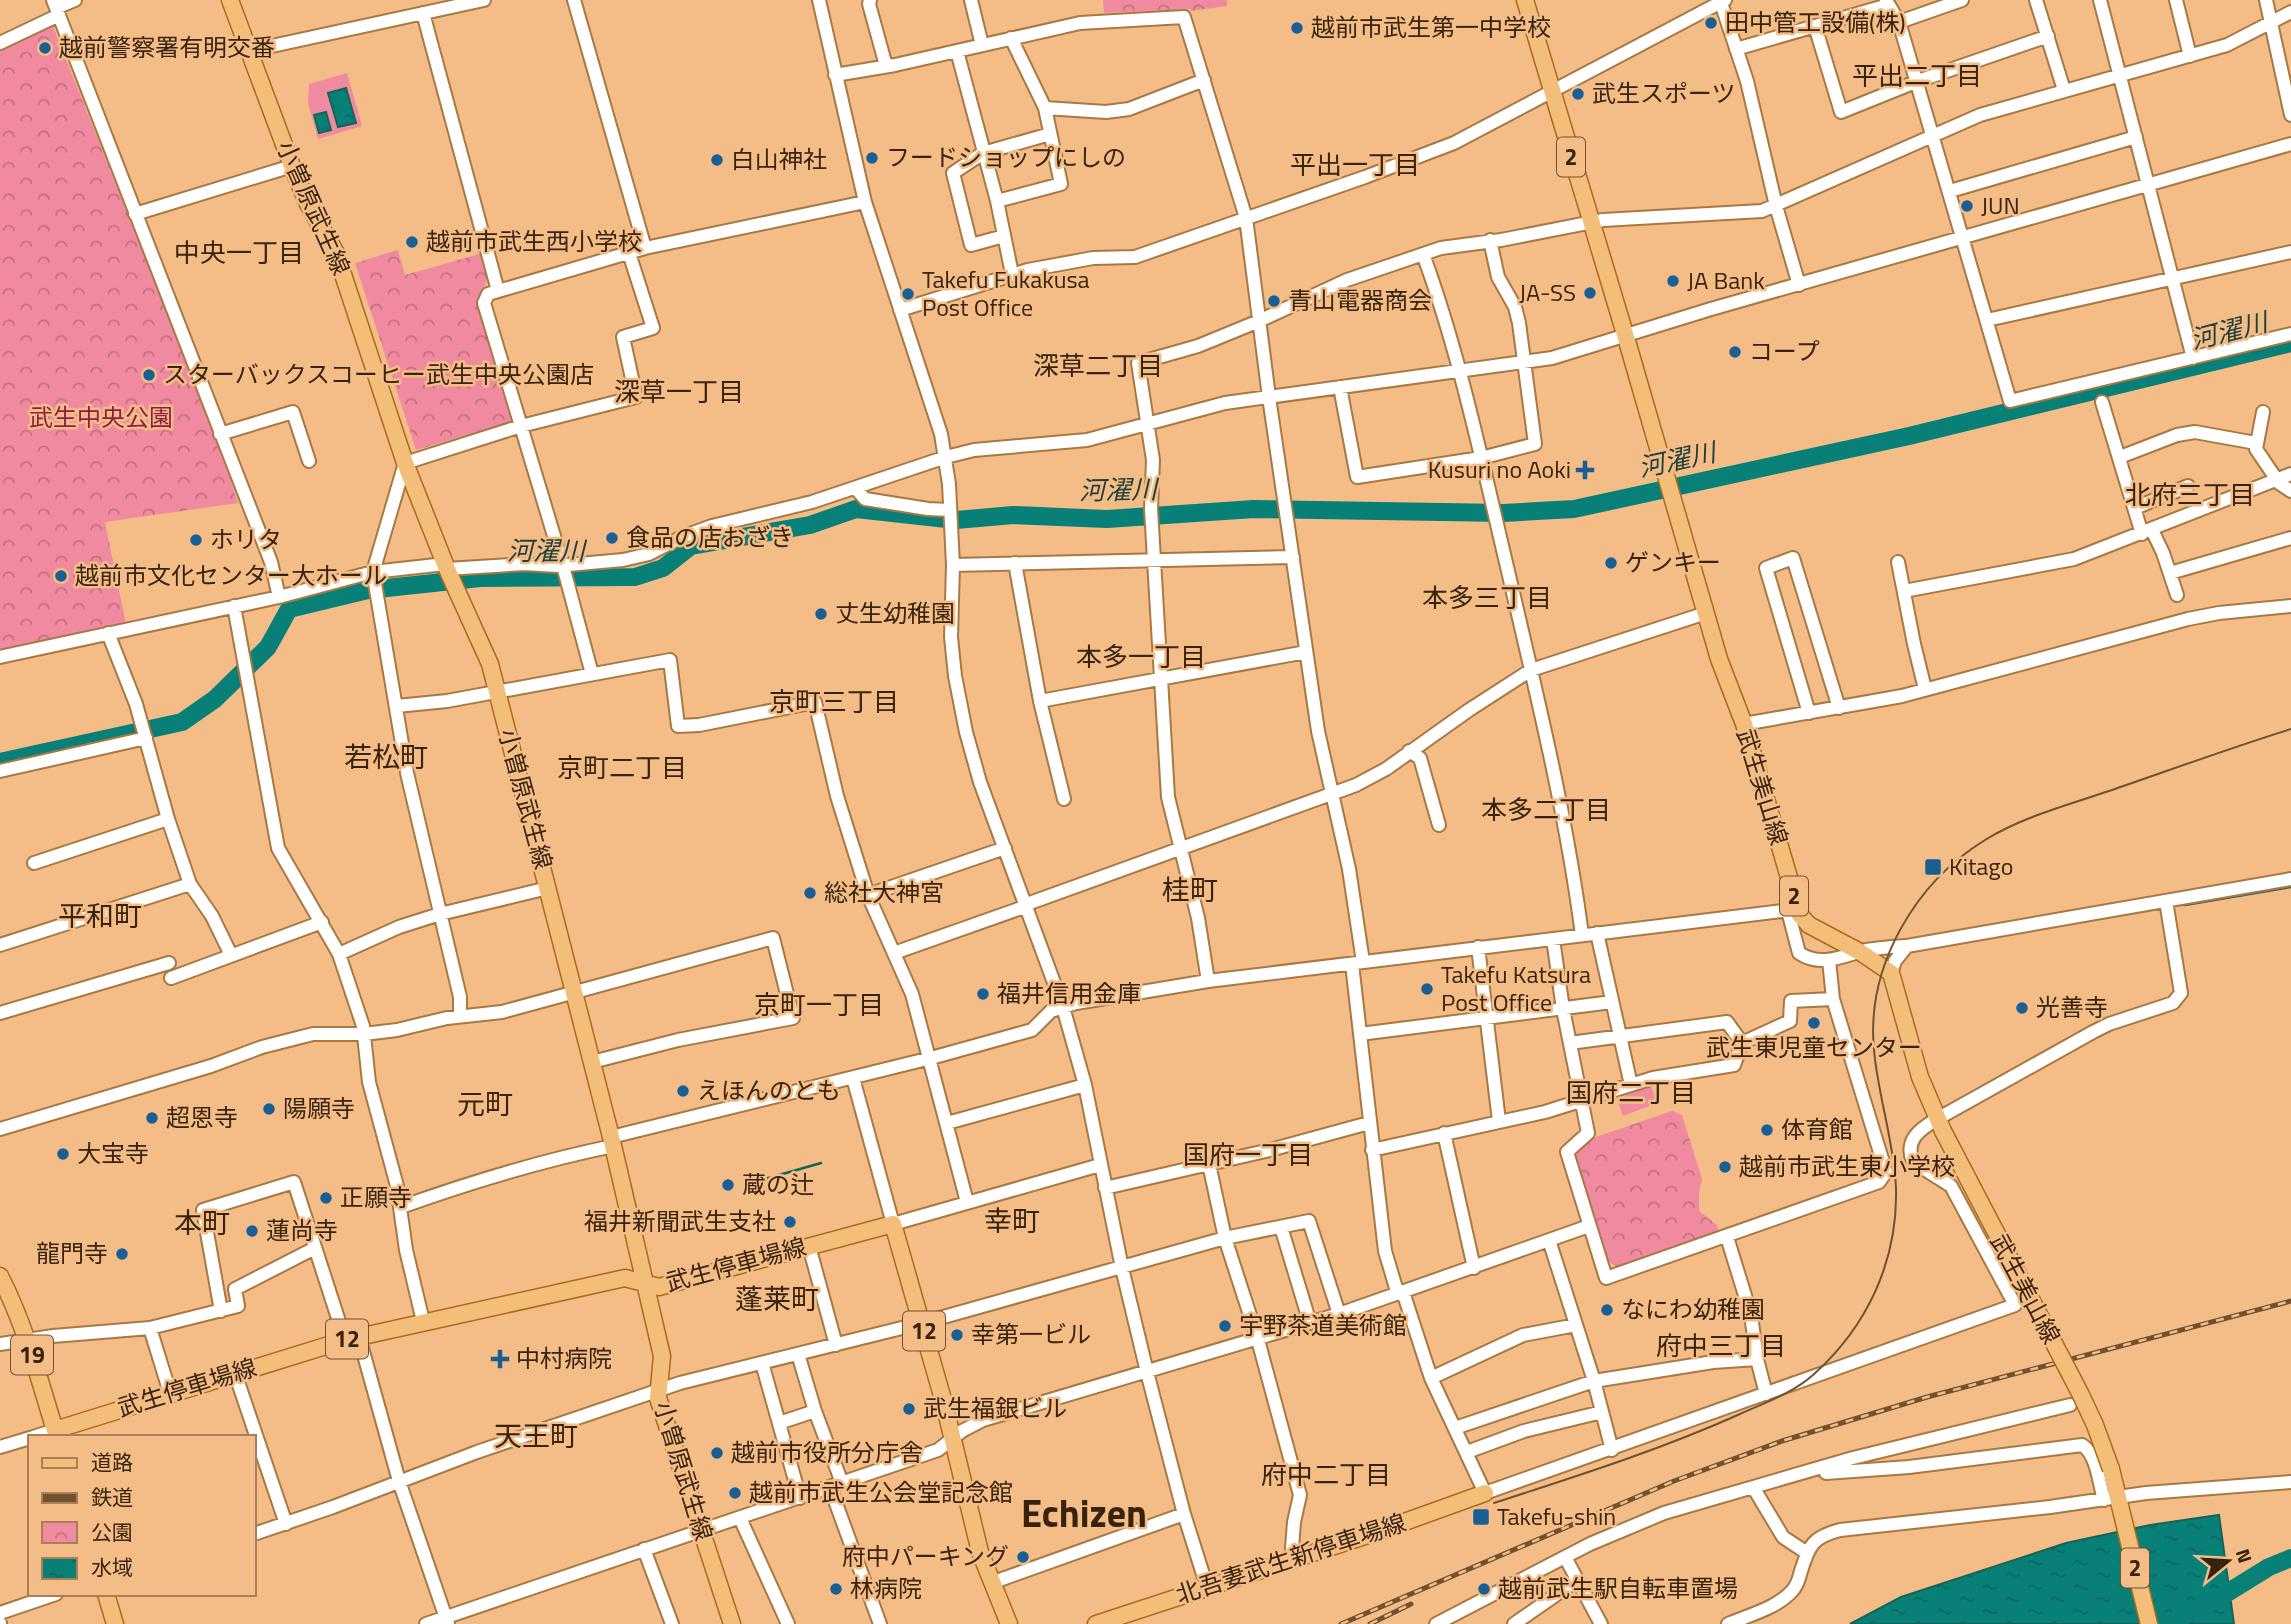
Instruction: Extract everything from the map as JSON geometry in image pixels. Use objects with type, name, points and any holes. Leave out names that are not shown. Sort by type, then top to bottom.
[{"type":"main road","name":"小曽原武生線","points":[[230,0],[292,166],[308,204],[336,253],[405,463],[449,572],[486,653],[575,992],[645,1284],[663,1362],[658,1398],[732,1624]]},
{"type":"main road","name":"武生美山線","points":[[1525,0],[1626,334],[1706,613],[1729,689],[1744,724],[1793,910]]},
{"type":"main road","name":"2","points":[[1793,910],[1809,925],[1860,951],[1891,973]]},
{"type":"main road","name":"武生美山線","points":[[1891,973],[1908,1040],[1940,1125],[2095,1425],[2110,1469],[2114,1503],[2149,1624]]},
{"type":"main road","name":"武生停車場線","points":[[56,1433],[234,1373],[352,1338],[625,1278],[659,1287],[892,1224]]},
{"type":"main road","name":"12","points":[[892,1224],[922,1324],[980,1552],[1009,1624]]},
{"type":"main road","name":"19","points":[[0,1276],[28,1340],[56,1433]]},
{"type":"main road","name":"北吾妻武生新停車場線","points":[[1096,1624],[1485,1493]]},
{"type":"main road","points":[[107,1596],[116,1624]]},
{"type":"street","points":[[0,43],[56,8],[75,0]]},
{"type":"street","points":[[249,51],[484,0]]},
{"type":"street","points":[[575,0],[645,248]]},
{"type":"street","points":[[819,0],[864,202],[941,434],[946,457],[953,565],[951,638],[955,676],[972,758],[1063,1007],[1085,1085],[1122,1268],[1147,1372],[1184,1514],[1208,1587]]},
{"type":"street","points":[[870,0],[886,66]]},
{"type":"street","points":[[971,0],[982,45]]},
{"type":"street","points":[[1899,22],[1962,0]]},
{"type":"street","points":[[2036,0],[2064,90]]},
{"type":"street","points":[[2100,0],[2193,358]]},
{"type":"street","points":[[2176,0],[2190,56]]},
{"type":"street","points":[[2266,0],[2291,115]]},
{"type":"street","points":[[900,310],[1012,274],[1093,258],[1135,257],[1454,143],[1722,1],[1752,98],[1776,206],[1799,285]]},
{"type":"street","points":[[1736,48],[1887,3],[1899,22],[1918,81],[2010,401],[2291,334]]},
{"type":"street","points":[[56,8],[271,562],[279,597]]},
{"type":"street","points":[[1208,981],[1198,918],[1168,797],[1151,509],[1153,460],[1138,363],[1198,346],[1347,280],[1441,248],[1591,222],[1757,213],[1990,111],[2227,45],[2291,12]]},
{"type":"street","points":[[423,13],[498,291]]},
{"type":"street","points":[[835,75],[1080,23],[1184,17],[1246,218],[1306,652],[1323,757],[1349,869],[1358,963],[1360,1034],[1385,1251],[1396,1288],[1403,1293],[1431,1378],[1485,1493],[2015,1305],[1951,1185],[1913,1161],[1909,1149],[1918,1131],[1940,1125],[2101,1028],[2178,999],[2181,993],[2166,901]]},
{"type":"street","points":[[1815,26],[1841,112],[1918,81],[2048,36]]},
{"type":"street","points":[[997,201],[1061,184],[1045,108],[1011,38]]},
{"type":"street","points":[[957,51],[997,201],[1012,274]]},
{"type":"street","points":[[1045,108],[1106,112],[1129,109],[1204,80]]},
{"type":"street","points":[[1004,236],[971,245],[953,173],[983,153],[1050,134]]},
{"type":"street","points":[[1950,191],[2136,137]]},
{"type":"street","points":[[0,657],[279,597],[373,572],[449,572],[525,564],[563,566],[623,560],[649,554],[682,537],[712,526],[812,502],[974,450],[1087,440],[1225,403],[1552,358],[1626,334],[2291,144]]},
{"type":"street","points":[[135,214],[292,166]]},
{"type":"street","points":[[592,674],[563,566],[484,303],[488,294],[706,233],[864,202]]},
{"type":"street","points":[[1340,387],[1357,477],[1481,458],[1535,444],[1515,307],[1498,277],[1490,240]]},
{"type":"street","points":[[1987,320],[2291,252]]},
{"type":"street","points":[[460,1016],[460,997],[407,773],[373,572],[405,463],[521,426],[636,397],[623,337],[653,328],[629,253]]},
{"type":"street","points":[[1423,254],[1444,312],[1531,670],[1571,853],[1581,935]]},
{"type":"street","points":[[2102,402],[2135,508],[2170,573],[2177,595]]},
{"type":"street","points":[[220,434],[293,412],[309,461]]},
{"type":"street","points":[[2263,412],[2256,443],[2258,454],[2277,480],[2291,491]]},
{"type":"street","points":[[2120,457],[2177,435],[2194,432],[2256,443]]},
{"type":"street","points":[[1905,591],[2074,559],[2291,474]]},
{"type":"street","points":[[2135,508],[2188,486]]},
{"type":"street","points":[[856,489],[865,499],[949,510]]},
{"type":"street","points":[[2170,573],[2291,538]]},
{"type":"street","points":[[953,565],[1293,557]]},
{"type":"street","points":[[1809,713],[1766,568],[1793,558],[1839,708]]},
{"type":"street","points":[[1898,562],[1926,689]]},
{"type":"street","points":[[1015,564],[1040,701],[1064,799]]},
{"type":"street","points":[[234,606],[278,848],[339,954],[365,1034],[364,1050],[369,1082],[401,1207],[406,1250],[424,1321]]},
{"type":"street","points":[[1744,724],[1888,699],[2219,612],[2291,606]]},
{"type":"street","points":[[894,953],[1377,775],[1531,670],[1706,613]]},
{"type":"street","points":[[108,633],[136,704],[168,819],[190,884],[212,916],[231,955]]},
{"type":"street","points":[[1040,701],[1306,652]]},
{"type":"street","points":[[397,706],[447,701],[670,660],[678,726],[699,725],[814,702],[837,796],[868,895],[912,994],[967,1202]]},
{"type":"street","points":[[0,771],[146,738]]},
{"type":"street","points":[[1409,751],[1420,758],[1439,825]]},
{"type":"street","points":[[34,863],[168,819]]},
{"type":"street","points":[[868,895],[1005,848]]},
{"type":"street","points":[[401,1207],[474,1181],[612,1142],[1032,1030],[1051,1011],[1127,993],[1478,947],[1793,910],[1799,953],[1808,959],[1829,960],[1850,957],[1860,951],[1907,946],[2291,879]]},
{"type":"street","points":[[0,945],[190,884]]},
{"type":"street","points":[[339,954],[388,930],[440,914],[548,888]]},
{"type":"street","points":[[171,978],[322,922]]},
{"type":"street","points":[[1597,933],[1631,1085]]},
{"type":"street","points":[[0,1129],[211,1066],[262,1047],[313,1034],[365,1034],[460,1016],[502,1012],[773,938],[793,1017],[678,1040],[592,1062]]},
{"type":"street","points":[[1553,939],[1563,1009],[1588,1133],[1567,1152],[1606,1278],[1879,1182],[1886,1172],[1833,999],[1829,960]]},
{"type":"street","points":[[1891,973],[1895,961],[1907,946]]},
{"type":"street","points":[[1478,947],[1499,1121]]},
{"type":"street","points":[[0,1013],[169,963]]},
{"type":"street","points":[[1372,1150],[1580,1101],[1653,1078],[1734,1065],[1742,1043],[1790,1021],[1791,1001],[1833,999]]},
{"type":"street","points":[[1360,1034],[1612,1002]]},
{"type":"street","points":[[1570,1043],[1727,1022],[1742,1043]]},
{"type":"street","points":[[853,1077],[892,1224],[1100,1165]]},
{"type":"street","points":[[947,1123],[1085,1085]]},
{"type":"street","points":[[1105,1188],[1270,1150],[1369,1123]]},
{"type":"street","points":[[1444,1133],[1474,1268]]},
{"type":"street","points":[[1209,1164],[1225,1238],[1258,1340],[1300,1495],[1294,1522],[1294,1559]]},
{"type":"street","points":[[220,1311],[203,1209],[294,1182],[316,1248],[352,1338],[447,1621]]},
{"type":"street","points":[[256,1533],[680,1383],[922,1324],[1225,1238],[1309,1221],[1339,1314]]},
{"type":"street","points":[[426,1624],[447,1621],[644,1549],[938,1450],[970,1426],[983,1420],[1258,1340],[1403,1293],[1589,1226]]},
{"type":"street","points":[[1281,1227],[1310,1323]]},
{"type":"street","points":[[1727,1237],[1751,1315],[1766,1394]]},
{"type":"street","points":[[1549,1240],[1594,1381],[1612,1450]]},
{"type":"street","points":[[809,1246],[836,1345]]},
{"type":"street","points":[[0,1344],[150,1328],[238,1306],[235,1289],[316,1248]]},
{"type":"street","points":[[1431,1378],[1523,1335],[1576,1325]]},
{"type":"street","points":[[150,1328],[170,1394]]},
{"type":"street","points":[[798,1354],[880,1624]]},
{"type":"street","points":[[1455,1428],[1594,1381],[1713,1362],[1758,1359]]},
{"type":"street","points":[[762,1363],[800,1498]]},
{"type":"street","points":[[234,1373],[255,1435]]},
{"type":"street","points":[[1436,1624],[1449,1621],[1565,1557],[1636,1523],[1682,1507],[1995,1418],[2070,1405]]},
{"type":"street","points":[[779,1423],[816,1410]]},
{"type":"street","points":[[1467,1452],[1524,1431],[1602,1412]]},
{"type":"street","points":[[256,1437],[286,1524]]},
{"type":"street","points":[[0,1447],[28,1438]]},
{"type":"street","points":[[1824,1468],[1825,1473],[1892,1469],[2082,1445],[2091,1454],[2114,1503]]},
{"type":"street","points":[[1728,1624],[1790,1594],[1796,1587],[1812,1543],[1822,1535],[1840,1530],[2114,1503],[2291,1482]]},
{"type":"street","points":[[1753,1488],[1783,1537],[1807,1553]]},
{"type":"street","points":[[991,1583],[1184,1514]]},
{"type":"street","points":[[740,1518],[788,1624]]},
{"type":"street","points":[[644,1549],[672,1624]]},
{"type":"street","points":[[1565,1557],[1601,1624]]},
{"type":"street","points":[[1514,1624],[1577,1580]]},
{"type":"street","points":[[0,1613],[50,1596]]},
{"type":"green space","points":[[1103,0],[1227,0],[1227,6],[1191,11],[1104,13]]},
{"type":"green space","name":"武生中央公園","points":[[52,24],[217,438],[238,503],[105,522],[126,624],[0,653],[0,49]]},
{"type":"green space","points":[[347,73],[362,126],[318,139],[308,103],[309,84]]},
{"type":"green space","points":[[398,250],[405,275],[483,253],[489,275],[478,300],[513,413],[510,422],[416,450],[355,263]]},
{"type":"green space","points":[[1651,1086],[1657,1103],[1623,1116],[1617,1099]]},
{"type":"green space","points":[[1672,1111],[1682,1115],[1702,1179],[1699,1211],[1717,1225],[1718,1230],[1716,1234],[1617,1267],[1605,1259],[1573,1155],[1590,1139]]},
{"type":"water","points":[[346,88],[356,123],[338,127],[328,93]]},
{"type":"water","points":[[326,112],[331,130],[319,133],[314,115]]},
{"type":"water","points":[[2219,1515],[2234,1624],[1850,1624],[1901,1597],[2066,1543],[2150,1525]]},
{"type":"waterway","name":"河濯川","points":[[0,762],[182,722],[215,699],[268,647],[289,609],[368,590],[480,578],[635,577],[663,568],[691,546],[810,525],[856,509],[956,520],[1013,515],[1107,519],[1254,509],[1504,513],[1574,509],[1909,436],[2291,343]]},
{"type":"waterway","points":[[2185,905],[2291,887]]},
{"type":"waterway","points":[[758,1181],[821,1163]]},
{"type":"waterway","points":[[2167,1624],[2214,1601],[2269,1567],[2291,1558]]},
{"type":"tram line","points":[[1494,1503],[1649,1451],[1778,1397],[1813,1375],[1849,1336],[1876,1291],[1885,1267],[1895,1215],[1895,1170],[1874,1050],[1878,988],[1887,958],[1900,930],[1937,879],[1985,840],[2030,818],[2291,729]]},
{"type":"railway","points":[[1341,1624],[1674,1481],[1782,1441],[1927,1397],[2291,1301]]},
{"type":"railway","points":[[1370,1624],[1411,1604]]},
{"type":"place","name":"田中管工設備(株)","points":[[1711,23]]},
{"type":"place","name":"越前市武生第一中学校","points":[[1297,28]]},
{"type":"place","name":"越前警察署有明交番","points":[[45,48]]},
{"type":"place","name":"武生スポーツ","points":[[1578,94]]},
{"type":"place","name":"フードショップにしの","points":[[872,158]]},
{"type":"place","name":"白山神社","points":[[717,160]]},
{"type":"place","name":"JUN","points":[[1967,206]]},
{"type":"place","name":"越前市武生西小学校","points":[[412,242]]},
{"type":"place","name":"JA Bank","points":[[1673,281]]},
{"type":"place","name":"JA-SS","points":[[1590,293]]},
{"type":"place","name":"Takefu Fukakusa Post Office","points":[[908,294]]},
{"type":"place","name":"青山電器商会","points":[[1274,301]]},
{"type":"place","name":"コープ","points":[[1735,352]]},
{"type":"place","name":"スターバックスコーヒー武生中央公園店","points":[[149,375]]},
{"type":"place","name":"Kusuri no Aoki","points":[[1585,470]]},
{"type":"place","name":"食品の店おざき","points":[[612,538]]},
{"type":"place","name":"ホリタ","points":[[196,540]]},
{"type":"place","name":"ゲンキー","points":[[1611,563]]},
{"type":"place","name":"越前市文化センター大ホール","points":[[61,576]]},
{"type":"place","name":"丈生幼稚園","points":[[821,614]]},
{"type":"place","name":"Kitago","points":[[1933,867]]},
{"type":"place","name":"総社大神宮","points":[[810,893]]},
{"type":"place","name":"Takefu Katsura Post Office","points":[[1427,989]]},
{"type":"place","name":"福井信用金庫","points":[[983,994]]},
{"type":"place","name":"光善寺","points":[[2022,1008]]},
{"type":"place","name":"武生東児童センター","points":[[1814,1023]]},
{"type":"place","name":"えほんのとも","points":[[683,1091]]},
{"type":"place","name":"陽願寺","points":[[269,1109]]},
{"type":"place","name":"超恩寺","points":[[152,1118]]},
{"type":"place","name":"体育館","points":[[1767,1130]]},
{"type":"place","name":"大宝寺","points":[[63,1154]]},
{"type":"place","name":"越前市武生東小学校","points":[[1725,1167]]},
{"type":"place","name":"蔵の辻","points":[[728,1185]]},
{"type":"place","name":"正願寺","points":[[326,1198]]},
{"type":"place","name":"福井新聞武生支社","points":[[790,1222]]},
{"type":"place","name":"蓮尚寺","points":[[252,1231]]},
{"type":"place","name":"龍門寺","points":[[122,1254]]},
{"type":"place","name":"なにわ幼稚園","points":[[1607,1310]]},
{"type":"place","name":"宇野茶道美術館","points":[[1225,1326]]},
{"type":"place","name":"幸第一ビル","points":[[957,1335]]},
{"type":"place","name":"中村病院","points":[[500,1359]]},
{"type":"place","name":"武生福銀ビル","points":[[909,1409]]},
{"type":"place","name":"越前市役所分庁舎","points":[[717,1453]]},
{"type":"place","name":"越前市武生公会堂記念館","points":[[735,1493]]},
{"type":"place","name":"Takefu-shin","points":[[1481,1517]]},
{"type":"place","name":"府中パーキング","points":[[1023,1557]]},
{"type":"place","name":"林病院","points":[[836,1589]]},
{"type":"place","name":"越前武生駅自転車置場","points":[[1484,1589]]},
{"type":"district","name":"平出二丁目","points":[[1917,76]]},
{"type":"district","name":"平出一丁目","points":[[1355,165]]},
{"type":"district","name":"中央一丁目","points":[[239,253]]},
{"type":"district","name":"深草二丁目","points":[[1098,366]]},
{"type":"district","name":"深草一丁目","points":[[679,392]]},
{"type":"district","name":"北府三丁目","points":[[2190,495]]},
{"type":"district","name":"本多三丁目","points":[[1487,598]]},
{"type":"district","name":"本多一丁目","points":[[1141,657]]},
{"type":"district","name":"京町三丁目","points":[[834,702]]},
{"type":"district","name":"若松町","points":[[386,757]]},
{"type":"district","name":"京町二丁目","points":[[622,768]]},
{"type":"district","name":"本多二丁目","points":[[1546,810]]},
{"type":"district","name":"桂町","points":[[1190,890]]},
{"type":"district","name":"平和町","points":[[100,916]]},
{"type":"district","name":"京町一丁目","points":[[819,1005]]},
{"type":"district","name":"国府二丁目","points":[[1631,1093]]},
{"type":"district","name":"元町","points":[[485,1104]]},
{"type":"district","name":"国府一丁目","points":[[1248,1155]]},
{"type":"district","name":"幸町","points":[[1012,1221]]},
{"type":"district","name":"本町","points":[[202,1223]]},
{"type":"district","name":"蓬莱町","points":[[777,1299]]},
{"type":"district","name":"府中三丁目","points":[[1721,1346]]},
{"type":"district","name":"天王町","points":[[536,1436]]},
{"type":"district","name":"府中二丁目","points":[[1326,1475]]},
{"type":"district","name":"Echizen","points":[[1084,1514]]}]
